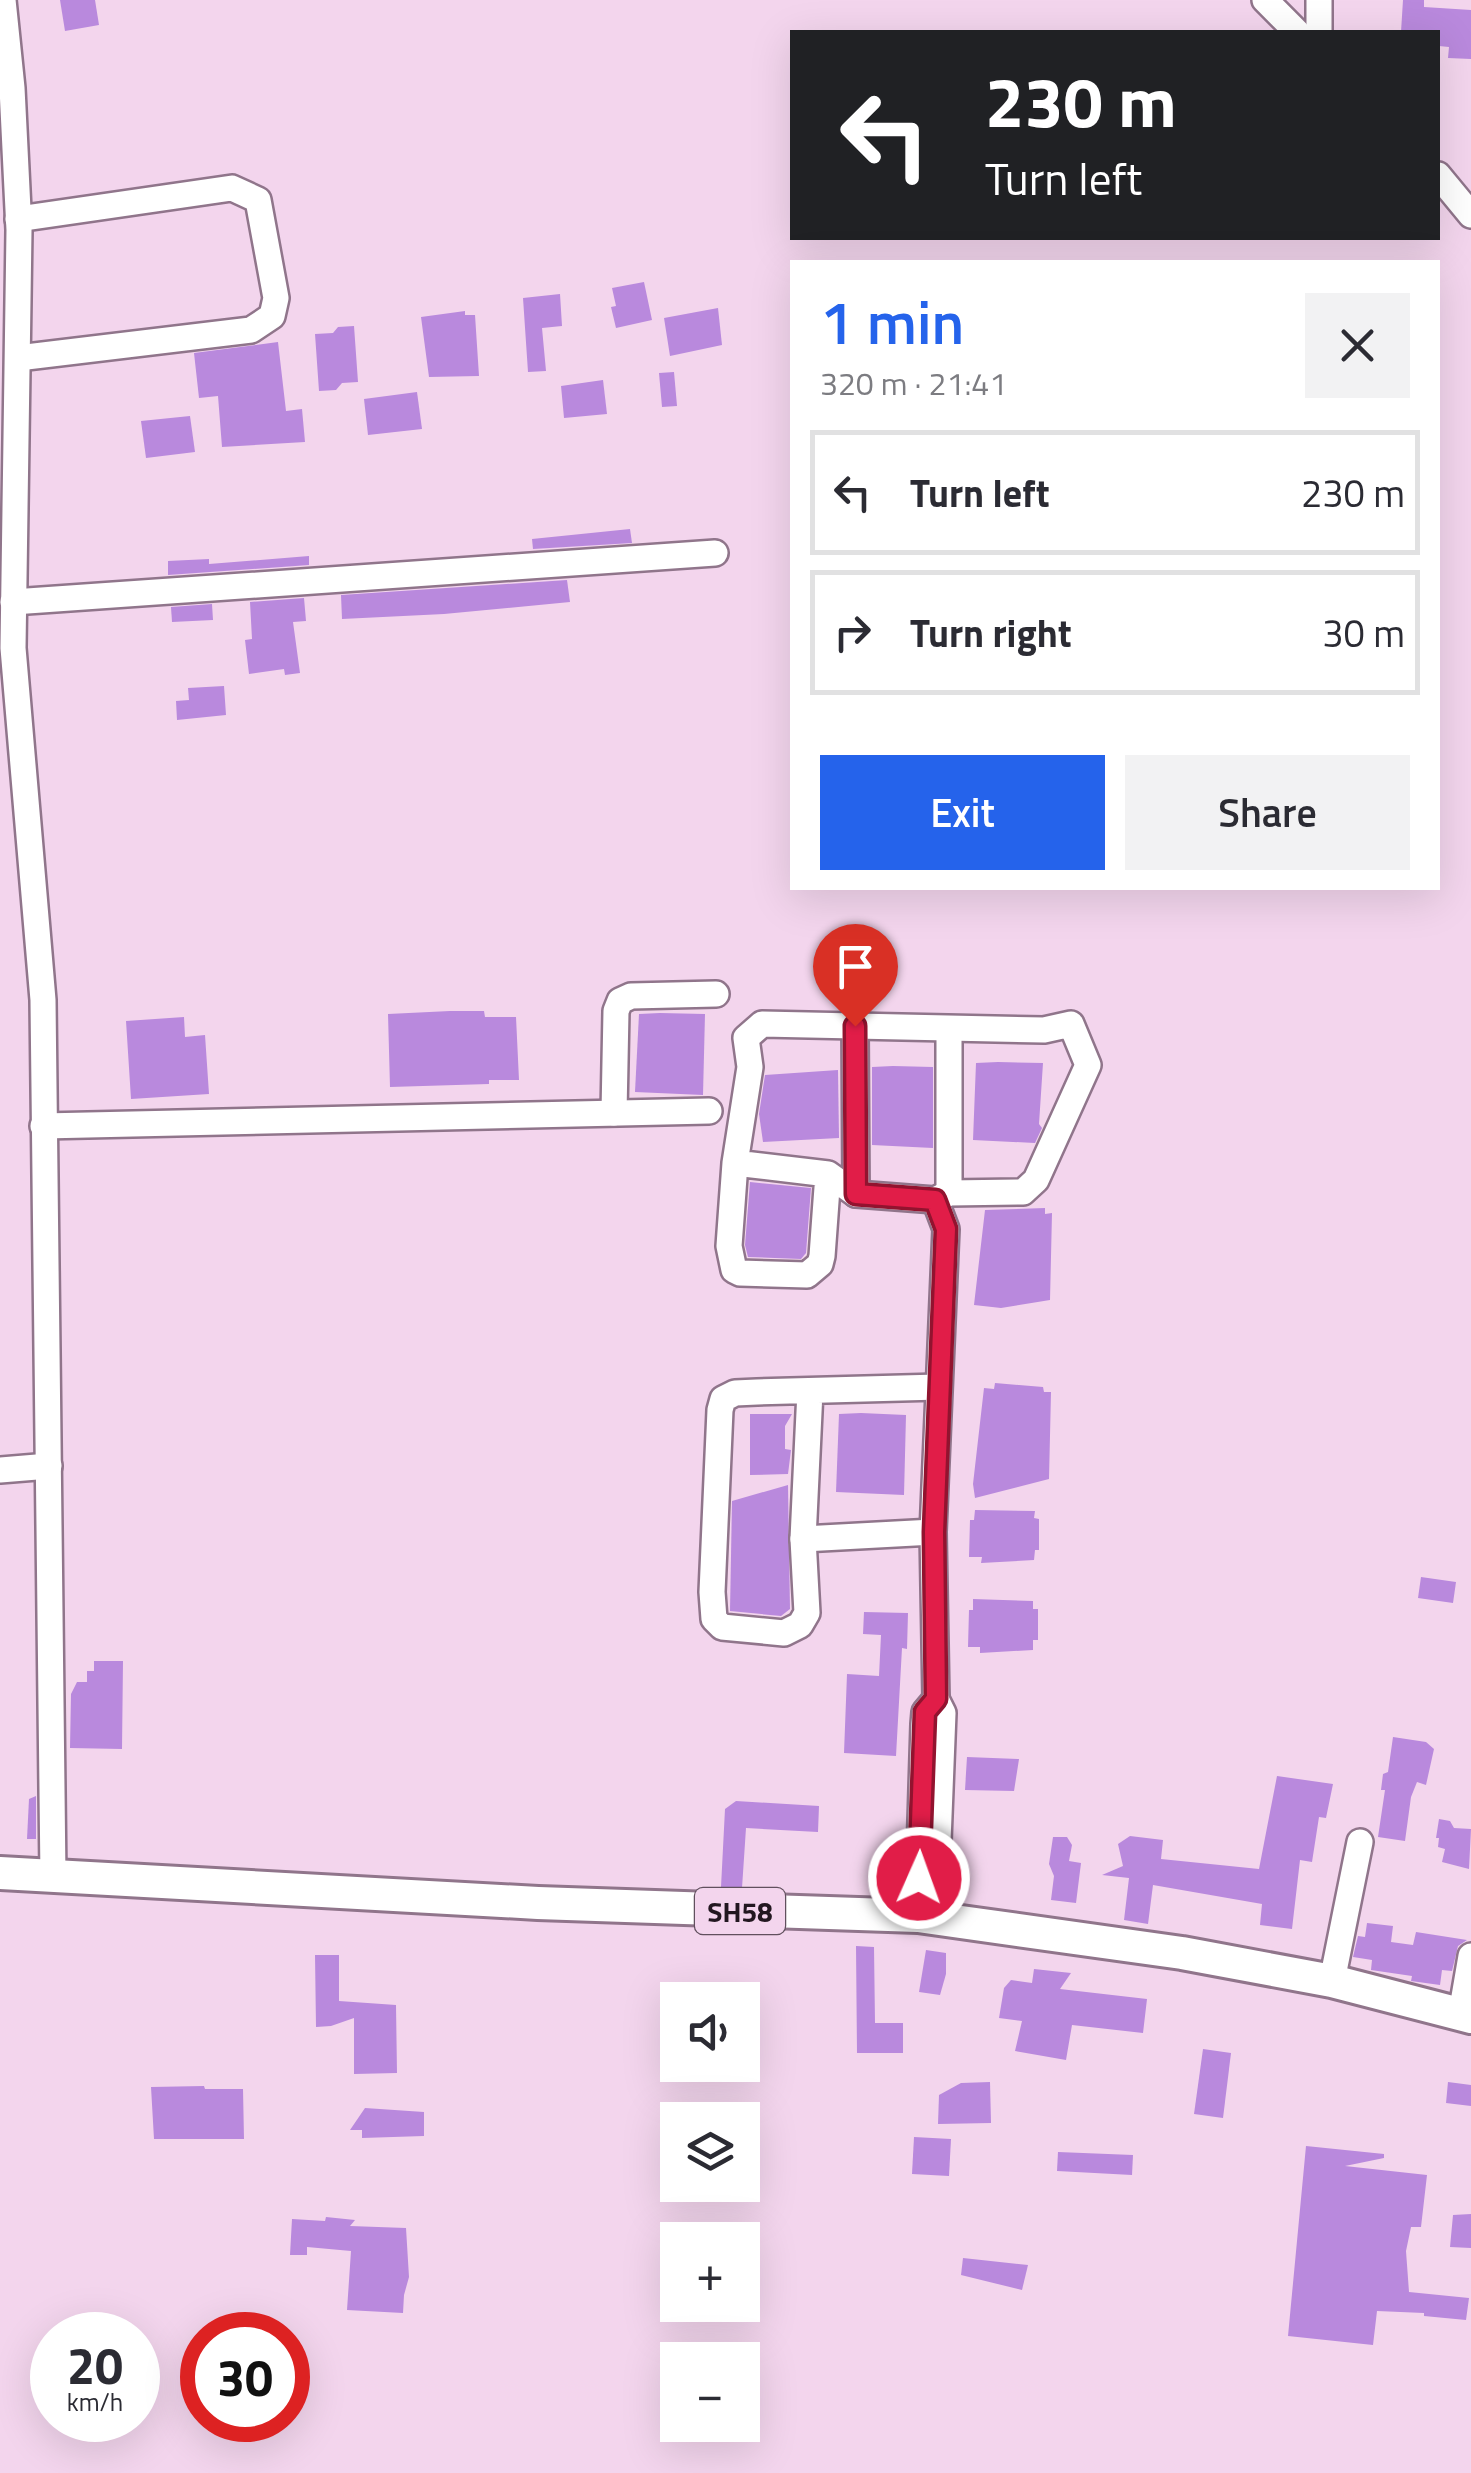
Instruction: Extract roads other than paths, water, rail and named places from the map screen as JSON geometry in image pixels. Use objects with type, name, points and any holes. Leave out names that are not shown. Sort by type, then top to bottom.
[{"type":"main road","name":"SH58","points":[[0,1873],[538,1903],[926,1917],[1182,1953],[1332,1981],[1466,2016]]},
{"type":"street","points":[[3,0],[18,219],[18,358],[7,504],[13,602],[7,673],[12,781],[43,1000],[53,1878]]},
{"type":"street","points":[[1264,0],[1294,30]]},
{"type":"street","points":[[1319,0],[1319,30]]},
{"type":"street","points":[[1440,177],[1471,215]]},
{"type":"street","points":[[18,219],[232,188],[242,190],[258,200],[276,298],[272,316],[252,330],[18,358]]},
{"type":"street","points":[[13,602],[715,553]]},
{"type":"street","points":[[614,1113],[616,1011],[620,1000],[631,996],[716,994]]},
{"type":"street","points":[[734,1163],[828,1174],[856,1194],[942,1196],[1022,1192],[1031,1186],[1088,1065],[1071,1024],[1044,1030],[762,1024],[746,1038],[750,1068],[734,1163],[730,1262],[740,1274],[807,1275],[815,1271],[822,1256],[828,1174]]},
{"type":"street","points":[[855,1026],[856,1194]]},
{"type":"street","points":[[926,1917],[943,1712],[936,1699],[934,1532],[950,1029]]},
{"type":"street","points":[[42,1126],[709,1111]]},
{"type":"street","points":[[810,1391],[803,1539],[808,1613],[800,1624],[784,1633],[722,1626],[714,1619],[712,1592],[720,1410],[724,1399],[735,1393],[939,1387]]},
{"type":"street","points":[[0,1470],[49,1466]]},
{"type":"street","points":[[803,1539],[934,1532]]},
{"type":"street","points":[[1332,1981],[1360,1842]]},
{"type":"street","points":[[1466,2016],[1471,1956]]}]
